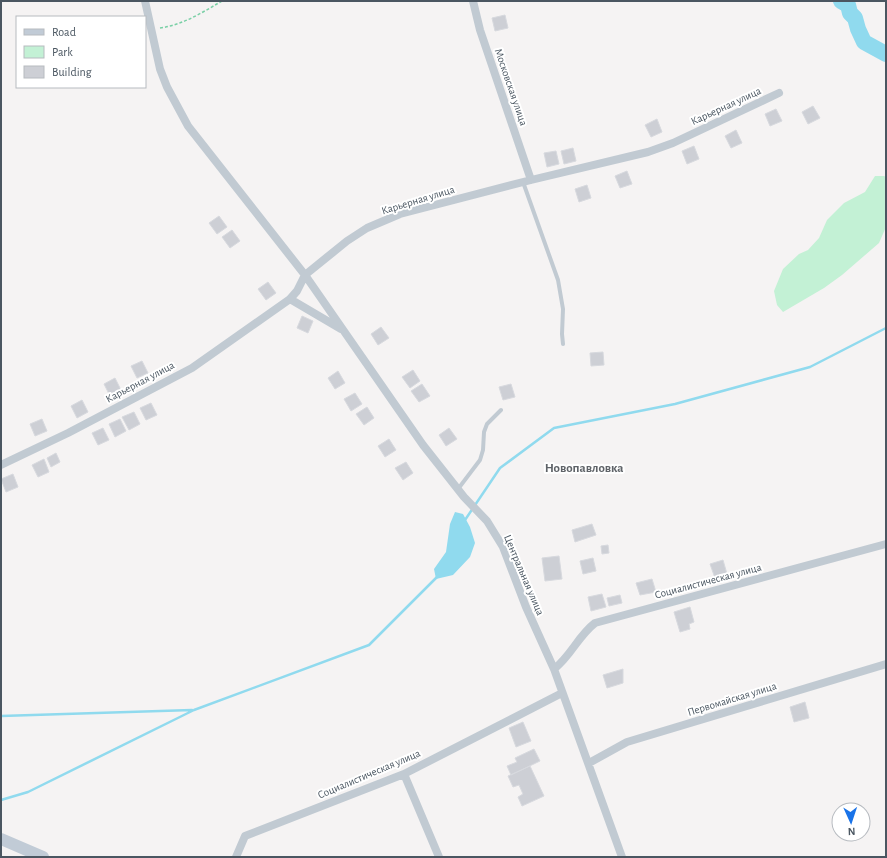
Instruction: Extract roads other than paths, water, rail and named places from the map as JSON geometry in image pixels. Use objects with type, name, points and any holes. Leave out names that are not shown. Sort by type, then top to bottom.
[{"type":"street","name":"Центральная улица","points":[[145,1],[160,68],[167,87],[188,126],[305,275],[423,445],[464,497],[487,522],[503,547],[526,607],[554,669],[622,857]]},
{"type":"street","name":"Московская улица","points":[[473,1],[480,30],[531,180]]},
{"type":"street","name":"Карьерная улица","points":[[1,465],[68,433],[192,368],[290,299],[297,291],[305,275],[347,241],[367,228],[400,214],[531,180],[648,152],[673,143],[779,93]]},
{"type":"street","points":[[290,299],[344,332]]},
{"type":"street","name":"Социалистическая улица","points":[[554,669],[564,660],[582,634],[595,623],[886,544]]},
{"type":"street","name":"Первомайская улица","points":[[589,763],[628,742],[886,664]]},
{"type":"street","name":"Социалистическая улица","points":[[236,857],[245,836],[404,774],[562,693]]},
{"type":"street","points":[[404,774],[439,857]]},
{"type":"street","points":[[1,839],[38,855]]},
{"type":"lane","points":[[523,182],[558,280],[563,309],[563,344]]},
{"type":"lane","points":[[458,489],[480,460],[483,450],[484,432],[487,424],[502,410]]},
{"type":"water","points":[[455,512],[463,514],[470,527],[475,543],[470,557],[453,575],[436,579],[434,569],[446,552],[450,524]]},
{"type":"waterway","points":[[841,1],[848,5],[850,13],[855,18],[864,42],[886,54]]},
{"type":"waterway","points":[[465,520],[500,468],[554,428],[675,404],[810,367],[886,328]]},
{"type":"waterway","points":[[1,800],[28,792],[194,710],[369,645],[438,576]]},
{"type":"waterway","points":[[1,716],[192,710]]},
{"type":"district","name":"Новопавловка","points":[[584,468]]}]
